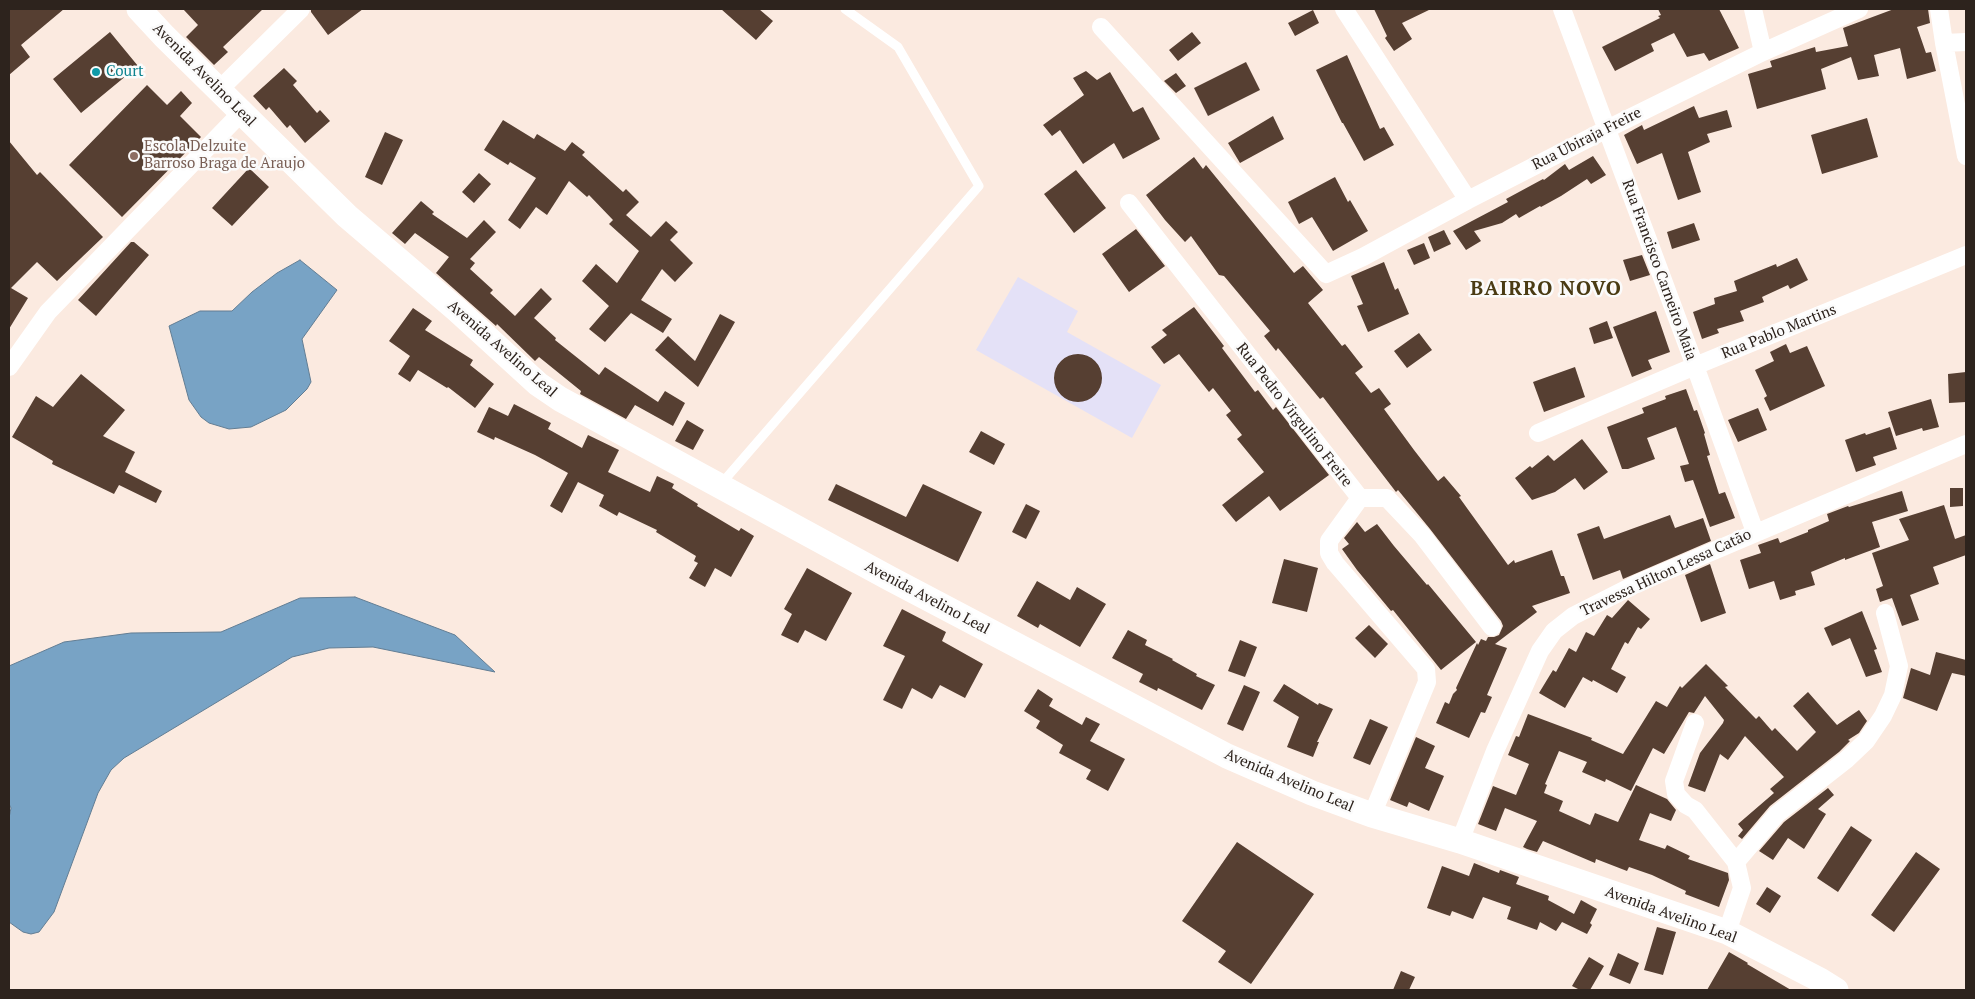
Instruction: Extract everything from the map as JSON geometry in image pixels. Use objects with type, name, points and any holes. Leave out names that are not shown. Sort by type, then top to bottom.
[{"type":"main road","name":"Avenida Avelino Leal","points":[[140,9],[164,36],[347,216],[457,310],[538,384],[597,420],[889,578],[1227,756],[1312,793],[1372,815],[1460,841],[1727,932],[1836,990]]},
{"type":"street","points":[[219,90],[300,9]]},
{"type":"street","points":[[1344,9],[1468,200]]},
{"type":"street","name":"Rua Francisco Carneiro Maia","points":[[1562,9],[1755,532]]},
{"type":"street","points":[[1753,9],[1763,52]]},
{"type":"street","name":"Rua Ubiraja Freire","points":[[1101,27],[1326,274],[1363,257],[1468,200],[1607,129],[1763,52],[1860,9]]},
{"type":"street","points":[[1939,9],[1966,156]]},
{"type":"street","points":[[1944,43],[1966,42]]},
{"type":"street","points":[[9,367],[48,312],[241,113]]},
{"type":"street","name":"Rua Pedro Virgulino Freire","points":[[1129,203],[1360,498],[1330,541],[1329,553],[1335,563],[1426,669],[1428,682],[1372,815]]},
{"type":"street","name":"Rua Pablo Martins","points":[[1538,433],[1695,366],[1966,255]]},
{"type":"street","name":"Travessa Hilton Lessa Catão","points":[[1460,841],[1495,751],[1540,651],[1554,631],[1573,616],[1638,583],[1966,444]]},
{"type":"street","points":[[1360,498],[1388,498],[1422,535],[1492,627]]},
{"type":"street","points":[[1736,862],[1777,814],[1866,742],[1883,716],[1893,696],[1899,666],[1885,613]]},
{"type":"street","points":[[1695,723],[1674,781],[1676,794],[1686,805],[1695,810],[1736,862],[1742,888],[1727,932]]},
{"type":"lane","points":[[719,486],[979,186],[898,47],[845,9]]},
{"type":"shaded area","points":[[1018,277],[1078,311],[1067,332],[1161,385],[1132,438],[976,350]]},
{"type":"water","points":[[300,260],[337,290],[302,339],[311,382],[307,389],[286,410],[251,427],[229,429],[209,423],[201,417],[189,400],[169,326],[200,311],[232,311],[252,292],[277,273]]},
{"type":"water","points":[[355,597],[455,635],[495,672],[373,647],[329,648],[292,657],[124,758],[111,770],[98,793],[54,912],[39,932],[31,934],[23,932],[9,922],[9,818],[11,808],[9,804],[9,666],[64,642],[131,633],[221,632],[300,598]]},
{"type":"building","points":[[9,9],[64,9],[21,45],[30,57],[9,75]]},
{"type":"building","points":[[183,9],[263,9],[223,47],[228,52],[214,65],[186,37],[198,25]]},
{"type":"building","points":[[311,9],[363,9],[328,35],[311,12]]},
{"type":"building","points":[[721,9],[759,9],[773,21],[756,40]]},
{"type":"building","points":[[1374,9],[1431,9],[1402,23],[1412,39],[1394,51],[1385,38],[1387,36]]},
{"type":"building","points":[[1658,9],[1719,9],[1739,48],[1709,61],[1704,53],[1687,57],[1674,33],[1651,44],[1654,51],[1615,71],[1602,47],[1660,18],[1658,16],[1661,15]]},
{"type":"building","points":[[1894,9],[1928,9],[1930,23],[1917,27],[1926,53],[1931,52],[1936,71],[1907,79],[1900,48],[1874,55],[1879,76],[1858,80],[1851,57],[1821,69],[1826,89],[1757,109],[1748,74],[1772,67],[1770,61],[1815,47],[1816,52],[1848,46],[1843,28]]},
{"type":"building","points":[[1313,10],[1319,23],[1295,36],[1288,23]]},
{"type":"building","name":"Court","points":[[110,32],[138,66],[81,113],[53,79]]},
{"type":"building","points":[[1192,32],[1201,43],[1178,61],[1169,50]]},
{"type":"building","points":[[1347,55],[1380,129],[1384,127],[1394,145],[1364,161],[1342,123],[1316,70]]},
{"type":"building","points":[[1246,62],[1260,90],[1208,116],[1194,88]]},
{"type":"building","points":[[284,68],[297,81],[293,85],[317,113],[320,110],[330,121],[305,143],[290,125],[287,128],[269,107],[266,110],[253,96]]},
{"type":"building","points":[[1086,71],[1097,80],[1110,72],[1133,112],[1143,107],[1160,139],[1123,159],[1114,143],[1083,164],[1060,130],[1052,136],[1043,125],[1084,95],[1073,78]]},
{"type":"building","points":[[1176,73],[1186,86],[1176,93],[1164,81]]},
{"type":"building","name":"Escola Delzuite Barroso Braga de Araujo","points":[[147,85],[167,105],[181,91],[192,103],[180,116],[201,137],[122,217],[69,165]]},
{"type":"building","points":[[1694,106],[1699,118],[1727,110],[1732,127],[1707,134],[1710,142],[1688,152],[1701,192],[1678,200],[1662,153],[1637,164],[1624,135],[1642,125],[1644,130]]},
{"type":"building","points":[[1273,116],[1284,139],[1240,163],[1228,143]]},
{"type":"building","points":[[1867,118],[1878,157],[1822,174],[1811,135]]},
{"type":"building","points":[[503,120],[534,139],[537,134],[565,151],[572,142],[585,152],[582,155],[623,192],[626,189],[639,202],[626,215],[651,237],[666,221],[678,232],[670,240],[693,263],[675,282],[662,269],[641,300],[672,319],[663,333],[631,313],[605,342],[589,329],[609,306],[582,281],[596,264],[617,283],[639,251],[609,224],[613,220],[589,195],[587,197],[569,181],[547,215],[536,207],[520,229],[508,220],[536,178],[510,162],[508,165],[484,150]]},
{"type":"building","points":[[385,132],[403,140],[382,185],[365,177]]},
{"type":"building","points":[[9,141],[37,175],[40,172],[103,237],[57,281],[37,262],[11,288],[28,298],[9,329]]},
{"type":"building","points":[[1593,156],[1606,175],[1591,184],[1587,179],[1561,196],[1519,218],[1516,214],[1502,223],[1474,231],[1481,241],[1466,250],[1453,231],[1508,202],[1506,199],[1544,180],[1565,164],[1569,170]]},
{"type":"building","points":[[1194,157],[1203,169],[1206,165],[1294,273],[1303,266],[1323,290],[1308,303],[1342,346],[1345,344],[1363,367],[1355,373],[1371,393],[1379,388],[1391,404],[1384,409],[1438,481],[1444,476],[1461,496],[1459,497],[1508,565],[1514,560],[1515,563],[1552,550],[1561,576],[1564,576],[1570,593],[1532,606],[1537,612],[1495,644],[1507,648],[1487,695],[1492,697],[1485,713],[1481,712],[1469,738],[1436,723],[1445,702],[1449,704],[1457,690],[1456,688],[1477,643],[1478,645],[1481,639],[1486,641],[1488,637],[1499,635],[1503,626],[1501,621],[1430,529],[1398,490],[1396,492],[1323,397],[1320,399],[1278,348],[1276,351],[1264,336],[1270,331],[1224,276],[1219,275],[1191,236],[1185,242],[1146,195]]},
{"type":"building","points":[[249,168],[269,187],[232,226],[212,208]]},
{"type":"building","points":[[1076,170],[1106,208],[1074,233],[1044,194]]},
{"type":"building","points":[[479,173],[491,184],[474,203],[462,192]]},
{"type":"building","points":[[1335,177],[1348,202],[1350,200],[1368,231],[1333,251],[1312,217],[1299,224],[1288,202]]},
{"type":"building","points":[[421,201],[434,212],[432,214],[467,238],[484,220],[496,232],[470,259],[475,263],[470,269],[493,290],[490,293],[515,316],[541,288],[552,299],[534,318],[556,338],[555,340],[599,375],[605,367],[658,402],[665,391],[685,403],[673,426],[635,405],[626,419],[580,394],[581,391],[539,357],[535,361],[497,324],[496,326],[436,273],[449,257],[415,233],[405,244],[392,233]]},
{"type":"building","points":[[1694,223],[1700,240],[1672,249],[1667,232]]},
{"type":"building","points":[[1136,229],[1165,266],[1129,292],[1102,254]]},
{"type":"building","points":[[1444,230],[1451,244],[1434,252],[1428,237]]},
{"type":"building","points":[[131,242],[134,242],[149,255],[96,316],[78,300]]},
{"type":"building","points":[[1424,243],[1430,258],[1414,265],[1407,250]]},
{"type":"building","points":[[1642,255],[1650,275],[1630,281],[1623,260]]},
{"type":"building","points":[[1797,258],[1808,280],[1790,289],[1788,285],[1762,297],[1764,302],[1740,311],[1744,321],[1717,329],[1719,333],[1702,339],[1693,312],[1715,304],[1714,298],[1737,291],[1734,281],[1776,264],[1777,267]]},
{"type":"building","points":[[1384,262],[1395,290],[1398,288],[1409,314],[1368,332],[1357,306],[1363,304],[1351,276]]},
{"type":"building","points":[[1194,307],[1224,346],[1222,348],[1255,392],[1258,390],[1273,410],[1276,407],[1329,475],[1280,511],[1269,496],[1236,522],[1222,505],[1264,472],[1237,439],[1242,435],[1226,415],[1231,411],[1213,388],[1209,392],[1179,354],[1164,364],[1151,347],[1167,335],[1162,330]]},
{"type":"building","points":[[413,308],[432,321],[425,330],[473,360],[470,365],[494,384],[475,408],[448,387],[418,370],[410,382],[398,374],[410,356],[389,341]]},
{"type":"building","points":[[1656,311],[1670,352],[1648,360],[1652,369],[1632,377],[1613,327]]},
{"type":"building","points":[[720,314],[735,322],[698,387],[655,350],[668,336],[695,361]]},
{"type":"building","points":[[1607,321],[1613,338],[1594,344],[1589,328]]},
{"type":"building","points":[[1419,333],[1432,350],[1407,368],[1394,351]]},
{"type":"building","points":[[1786,344],[1790,353],[1807,346],[1825,386],[1770,411],[1764,398],[1767,396],[1755,370],[1774,361],[1770,352]]},
{"type":"building","points":[[1078,354],[1087,356],[1095,361],[1100,369],[1102,378],[1100,387],[1095,395],[1087,400],[1078,402],[1069,400],[1061,395],[1056,387],[1054,378],[1056,369],[1061,361],[1069,356]]},
{"type":"building","points":[[1575,367],[1585,397],[1544,412],[1533,382]]},
{"type":"building","points":[[1966,372],[1966,402],[1949,403],[1948,374]]},
{"type":"building","points":[[81,374],[125,410],[103,436],[135,452],[125,472],[162,491],[156,503],[119,485],[114,494],[52,464],[53,461],[12,437],[36,396],[53,407]]},
{"type":"building","points":[[1686,389],[1694,411],[1697,410],[1705,433],[1710,455],[1707,456],[1719,494],[1725,492],[1735,518],[1710,527],[1693,480],[1685,482],[1680,466],[1689,464],[1676,427],[1647,438],[1655,459],[1628,469],[1622,469],[1607,427],[1644,413],[1642,408],[1666,399],[1665,396]]},
{"type":"building","points":[[1931,399],[1939,427],[1923,431],[1922,428],[1896,436],[1888,412]]},
{"type":"building","points":[[514,404],[551,423],[548,429],[582,448],[588,435],[619,450],[608,472],[650,492],[657,476],[674,484],[672,488],[698,504],[697,506],[739,531],[741,528],[754,536],[731,577],[715,568],[705,587],[689,578],[698,563],[694,561],[696,556],[656,532],[657,530],[619,512],[617,516],[599,506],[604,495],[578,482],[562,513],[550,506],[568,473],[535,455],[495,437],[494,440],[477,432],[489,407],[508,416]]},
{"type":"building","points":[[1758,408],[1767,430],[1738,442],[1728,420]]},
{"type":"building","points":[[687,420],[704,430],[693,450],[675,441]]},
{"type":"building","points":[[1890,427],[1897,449],[1873,457],[1876,465],[1856,472],[1845,440]]},
{"type":"building","points":[[981,431],[1005,444],[994,465],[969,452]]},
{"type":"building","points":[[1582,439],[1608,472],[1584,490],[1575,478],[1555,492],[1532,500],[1515,478],[1530,466],[1532,468],[1548,455],[1554,461]]},
{"type":"building","points":[[836,484],[906,517],[923,484],[982,512],[958,562],[828,500]]},
{"type":"building","points":[[1950,488],[1963,488],[1963,506],[1950,507]]},
{"type":"building","points":[[1902,491],[1908,511],[1872,522],[1880,547],[1845,560],[1845,558],[1811,572],[1815,585],[1795,591],[1796,595],[1780,600],[1774,581],[1749,589],[1740,560],[1761,553],[1758,545],[1778,538],[1780,543],[1829,521],[1827,514]]},
{"type":"building","points":[[1026,504],[1040,511],[1026,539],[1012,532]]},
{"type":"building","points":[[1944,505],[1955,539],[1966,535],[1966,555],[1933,567],[1939,584],[1910,595],[1919,620],[1902,626],[1892,598],[1880,602],[1876,589],[1883,586],[1872,553],[1909,540],[1899,519]]},
{"type":"building","points":[[1670,515],[1675,528],[1703,518],[1711,541],[1623,579],[1620,570],[1593,580],[1577,534],[1599,526],[1604,539]]},
{"type":"building","points":[[1357,522],[1365,532],[1377,524],[1476,642],[1441,670],[1393,610],[1391,611],[1357,570],[1342,549],[1349,544],[1344,538]]},
{"type":"building","points":[[1284,559],[1318,568],[1307,612],[1272,603]]},
{"type":"building","points":[[1710,564],[1726,613],[1701,622],[1685,575]]},
{"type":"building","points":[[807,568],[852,593],[826,641],[805,630],[798,643],[781,635],[792,614],[784,609]]},
{"type":"building","points":[[1037,581],[1070,600],[1077,587],[1106,604],[1080,647],[1040,624],[1038,628],[1017,616]]},
{"type":"building","points":[[1628,600],[1650,619],[1641,629],[1638,627],[1628,644],[1625,642],[1611,669],[1626,677],[1617,693],[1593,680],[1592,682],[1583,677],[1565,708],[1539,693],[1553,670],[1556,672],[1569,648],[1576,652],[1586,632],[1594,636],[1607,615],[1612,618]]},
{"type":"building","points":[[902,609],[946,632],[942,641],[983,664],[965,698],[940,685],[932,699],[912,688],[902,709],[883,700],[905,656],[883,646]]},
{"type":"building","points":[[1862,611],[1877,649],[1874,650],[1882,672],[1866,677],[1850,638],[1832,646],[1824,628]]},
{"type":"building","points":[[1369,625],[1388,644],[1375,658],[1355,638]]},
{"type":"building","points":[[1128,630],[1147,640],[1145,645],[1173,659],[1197,674],[1196,676],[1215,685],[1202,710],[1158,688],[1157,691],[1139,682],[1143,674],[1112,658]]},
{"type":"building","points":[[1240,640],[1257,647],[1245,677],[1228,671]]},
{"type":"building","points":[[1936,652],[1966,660],[1966,676],[1952,673],[1937,711],[1903,698],[1911,668],[1930,675]]},
{"type":"building","points":[[1706,664],[1756,719],[1759,716],[1772,731],[1775,728],[1797,751],[1816,732],[1793,706],[1808,692],[1837,725],[1859,710],[1867,721],[1859,733],[1848,740],[1850,741],[1839,752],[1770,806],[1742,839],[1738,836],[1743,830],[1738,824],[1774,793],[1770,789],[1784,777],[1745,736],[1728,760],[1720,754],[1705,792],[1688,786],[1700,753],[1724,720],[1705,696],[1694,713],[1689,712],[1664,754],[1653,748],[1631,791],[1606,779],[1605,782],[1582,772],[1587,762],[1559,751],[1545,784],[1547,785],[1544,793],[1563,801],[1559,811],[1590,825],[1595,813],[1618,822],[1636,785],[1667,799],[1676,810],[1671,821],[1650,813],[1639,840],[1665,849],[1667,845],[1690,856],[1688,859],[1728,873],[1729,880],[1719,907],[1685,894],[1686,891],[1652,875],[1629,867],[1627,871],[1596,859],[1595,863],[1543,841],[1537,852],[1527,849],[1523,847],[1537,821],[1505,808],[1496,831],[1478,824],[1493,786],[1516,795],[1529,764],[1508,755],[1516,736],[1519,737],[1528,714],[1592,738],[1591,740],[1623,754],[1656,701],[1667,707],[1680,686],[1682,688]]},
{"type":"building","points":[[1284,684],[1318,705],[1319,703],[1333,709],[1317,742],[1319,742],[1313,757],[1287,747],[1299,717],[1273,701]]},
{"type":"building","points":[[1244,685],[1260,692],[1243,731],[1227,724]]},
{"type":"building","points":[[1038,689],[1053,699],[1049,706],[1082,725],[1086,717],[1100,724],[1090,741],[1125,759],[1108,791],[1086,779],[1091,770],[1059,753],[1063,745],[1036,728],[1040,721],[1024,711]]},
{"type":"building","points":[[1370,719],[1388,727],[1370,765],[1353,758]]},
{"type":"building","points":[[1416,737],[1435,746],[1425,768],[1444,776],[1429,811],[1409,802],[1407,807],[1390,800]]},
{"type":"building","points":[[1828,788],[1834,795],[1818,809],[1826,814],[1804,849],[1788,838],[1773,860],[1759,851],[1784,822]]},
{"type":"building","points":[[1851,826],[1872,840],[1838,892],[1817,878]]},
{"type":"building","points":[[1237,842],[1314,894],[1251,984],[1218,962],[1226,951],[1182,921]]},
{"type":"building","points":[[1916,852],[1940,869],[1894,932],[1871,915]]},
{"type":"building","points":[[1474,863],[1499,873],[1500,870],[1519,877],[1516,884],[1549,896],[1548,900],[1574,914],[1581,900],[1597,909],[1587,934],[1562,922],[1556,931],[1540,922],[1537,930],[1507,919],[1511,907],[1483,897],[1473,919],[1452,911],[1450,916],[1427,908],[1442,866],[1469,876]]},
{"type":"building","points":[[1767,887],[1781,896],[1770,913],[1756,904]]},
{"type":"building","points":[[1657,927],[1676,932],[1663,975],[1644,970]]},
{"type":"building","points":[[1729,952],[1747,964],[1791,990],[1707,990]]},
{"type":"building","points":[[1618,953],[1639,963],[1630,984],[1609,975]]},
{"type":"building","points":[[1589,957],[1604,966],[1590,990],[1580,990],[1572,986]]},
{"type":"building","points":[[1401,971],[1415,977],[1409,990],[1393,990]]},
{"type":"place","name":"Court","points":[[96,72]]},
{"type":"place","name":"Escola Delzuite Barroso Braga de Araujo","points":[[134,156]]},
{"type":"district","name":"BAIRRO NOVO","points":[[1546,289]]}]
